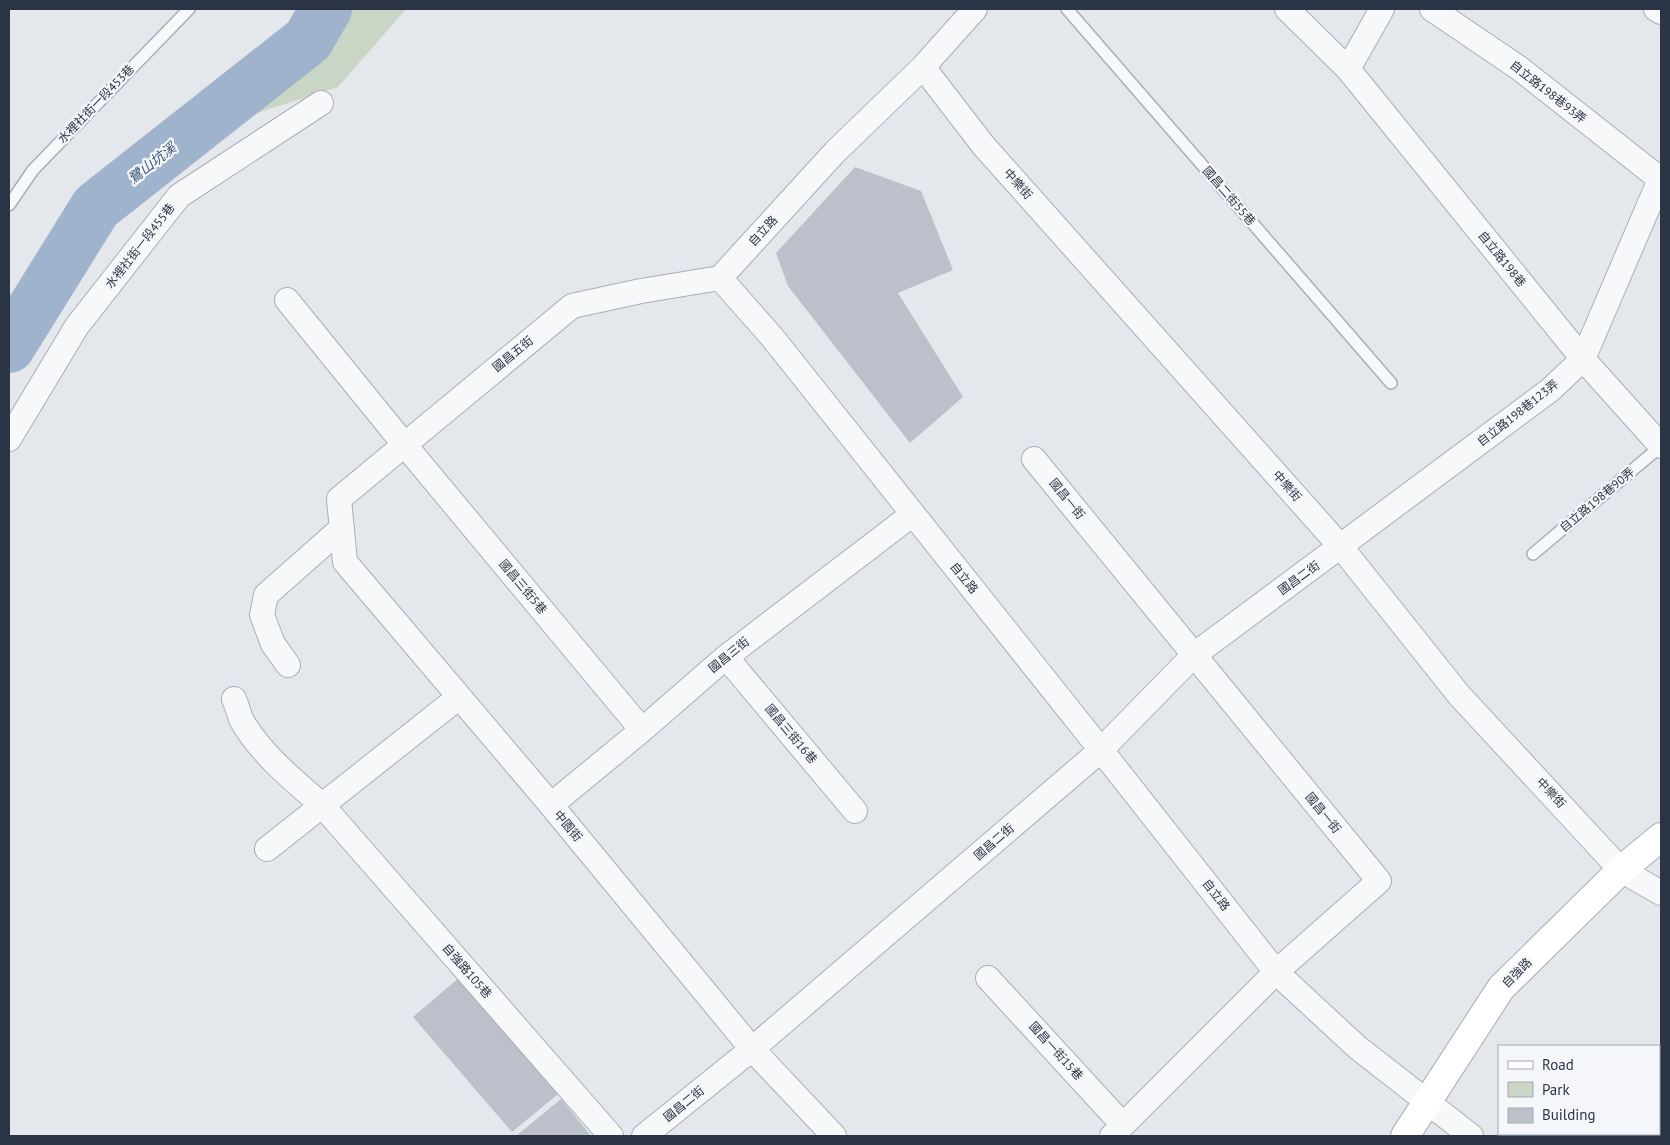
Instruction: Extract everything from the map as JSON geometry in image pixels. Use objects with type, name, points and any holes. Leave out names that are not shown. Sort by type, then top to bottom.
[{"type":"street","name":"自立路198巷","points":[[1288,9],[1348,69],[1583,359],[1661,446]]},
{"type":"street","points":[[1348,69],[1382,9]]},
{"type":"street","name":"自立路198巷93弄","points":[[1432,9],[1518,68],[1661,178]]},
{"type":"street","points":[[1656,9],[1661,12]]},
{"type":"street","name":"自立路","points":[[967,12],[922,67],[835,152],[720,278],[772,337],[1276,972],[1357,1047],[1471,1136]]},
{"type":"street","name":"中樂街","points":[[922,67],[983,145],[1341,547],[1459,694],[1622,870],[1661,893]]},
{"type":"street","name":"水裡社街一段455巷","points":[[9,439],[77,326],[179,196],[321,103]]},
{"type":"street","name":"自立路198巷123弄","points":[[1341,547],[1550,390],[1583,359],[1661,178]]},
{"type":"street","name":"國昌五街","points":[[339,499],[572,306],[641,291],[720,278]]},
{"type":"street","name":"國昌三街5巷","points":[[288,300],[404,444],[642,730]]},
{"type":"street","name":"國昌一街","points":[[1034,459],[1378,881],[1276,972],[1118,1131]]},
{"type":"street","name":"中園街","points":[[339,499],[345,562],[551,805],[752,1049],[834,1136]]},
{"type":"street","name":"國昌三街","points":[[551,805],[726,657],[913,514]]},
{"type":"street","points":[[288,664],[273,644],[262,615],[266,595],[342,528]]},
{"type":"street","name":"國昌二街","points":[[644,1136],[752,1049],[1101,750],[1194,655],[1341,547]]},
{"type":"street","name":"國昌三街16巷","points":[[726,657],[855,811]]},
{"type":"street","points":[[267,848],[460,697]]},
{"type":"street","name":"自強路105巷","points":[[234,699],[242,719],[255,740],[295,781],[322,805],[611,1136]]},
{"type":"street","name":"自強路","points":[[1405,1136],[1501,988],[1622,870],[1661,837]]},
{"type":"street","name":"國昌一街15巷","points":[[988,978],[1118,1131]]},
{"type":"lane","name":"水裡社街一段453巷","points":[[9,204],[32,170],[189,9]]},
{"type":"lane","name":"國昌二街55巷","points":[[1067,9],[1392,383]]},
{"type":"lane","name":"自立路198巷90弄","points":[[1533,554],[1661,446]]},
{"type":"green space","points":[[353,9],[406,9],[338,87],[257,113],[328,50]]},
{"type":"building","points":[[855,167],[921,191],[953,270],[898,293],[963,397],[910,443],[788,286],[776,253]]},
{"type":"building","points":[[460,977],[558,1094],[512,1132],[413,1017]]},
{"type":"building","points":[[561,1099],[591,1136],[516,1136]]},
{"type":"waterway","name":"鷺山坑溪","points":[[9,347],[96,207],[308,40],[326,9]]}]
